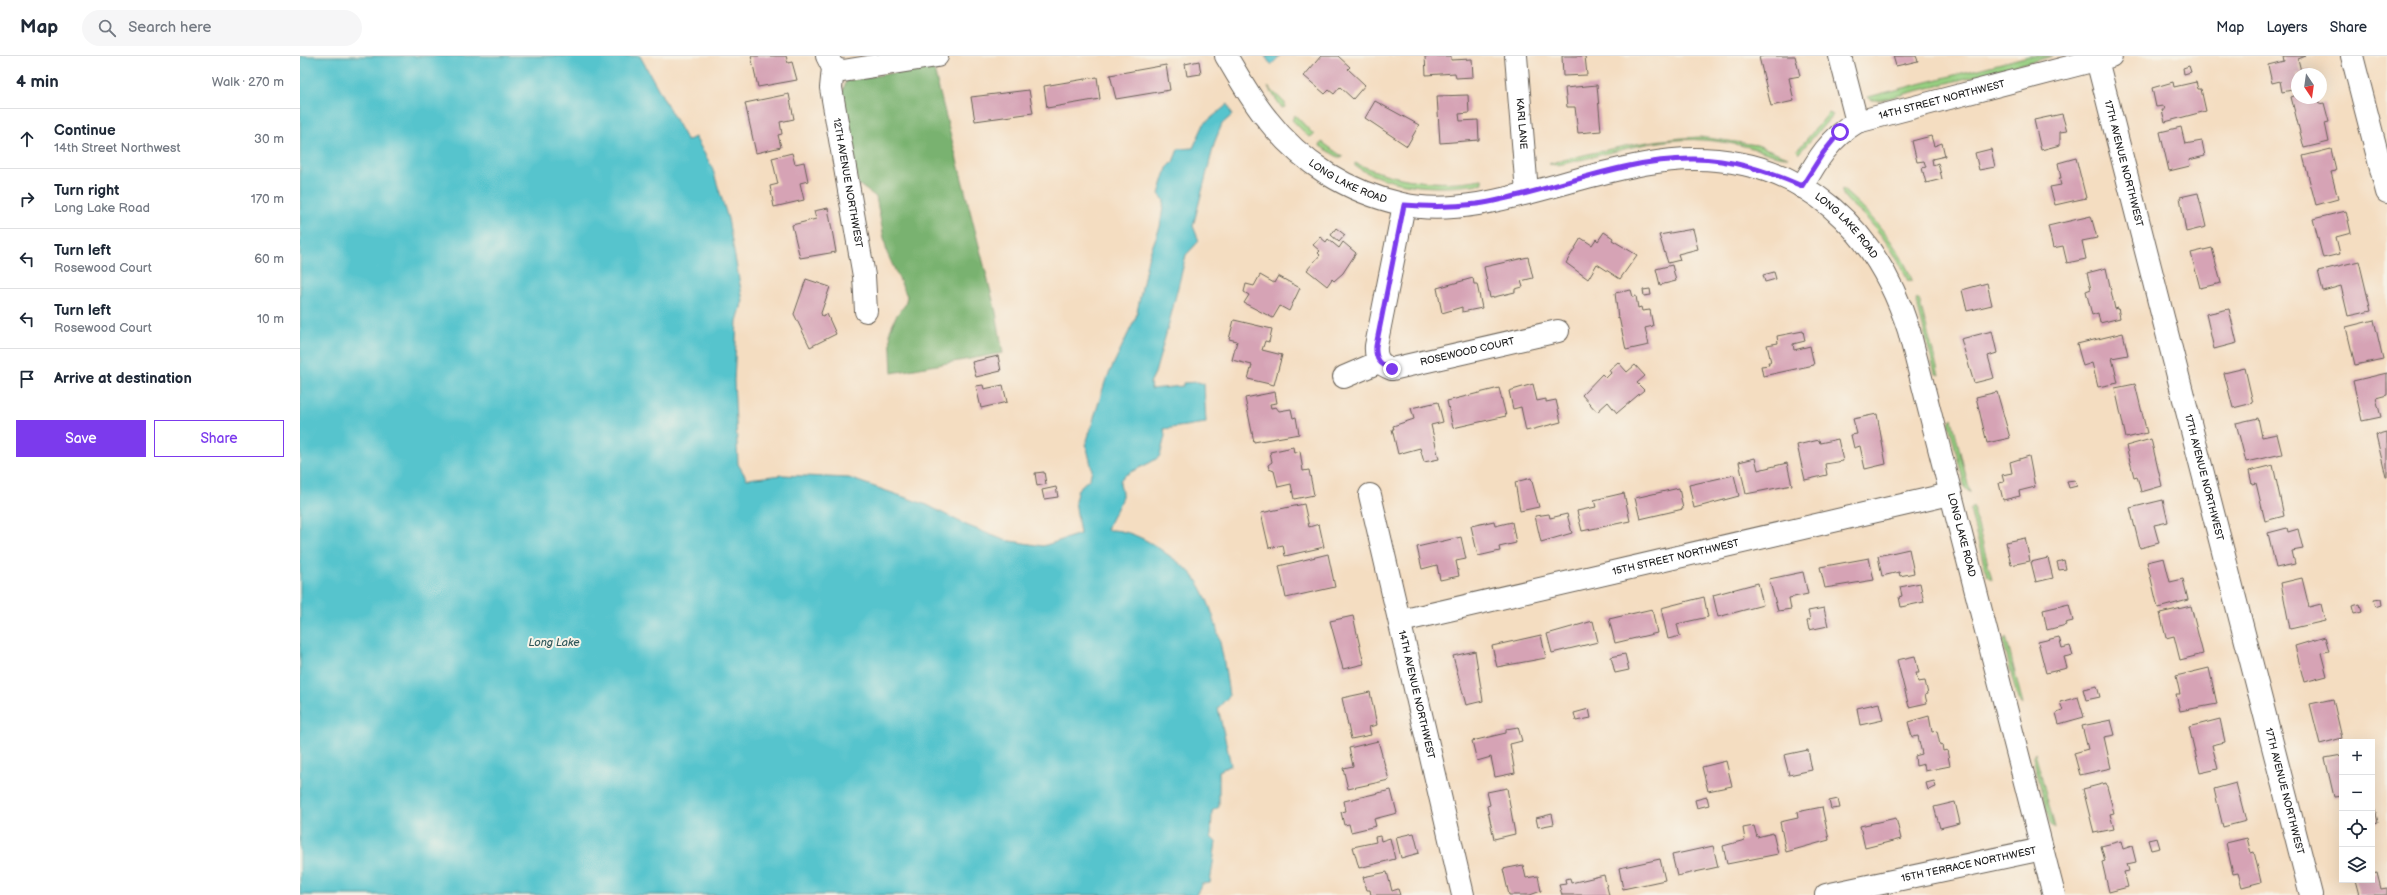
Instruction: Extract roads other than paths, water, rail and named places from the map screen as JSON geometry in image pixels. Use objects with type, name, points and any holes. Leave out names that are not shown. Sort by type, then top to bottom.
[{"type":"street","points":[[830,62],[843,71],[937,56]]},
{"type":"street","name":"LONG LAKE ROAD","points":[[1226,56],[1266,118],[1303,157],[1328,174],[1354,188],[1404,205],[1448,206],[1477,204],[1629,167],[1693,159],[1724,161],[1750,166],[1802,186],[1829,205],[1851,226],[1873,252],[1890,281],[1909,331],[2054,895]]},
{"type":"street","name":"KARI LANE","points":[[1516,56],[1527,192]]},
{"type":"street","points":[[1840,56],[1857,122]]},
{"type":"street","points":[[2352,56],[2387,192]]},
{"type":"street","name":"14TH STREET NORTHWEST","points":[[1802,186],[1823,153],[1840,132],[1857,122],[2101,57]]},
{"type":"street","name":"17TH AVENUE NORTHWEST","points":[[2101,57],[2311,895]]},
{"type":"street","name":"12TH AVENUE NORTHWEST","points":[[830,62],[831,88],[864,276],[866,311]]},
{"type":"street","points":[[1344,377],[1379,362],[1375,355],[1376,346],[1404,205]]},
{"type":"street","name":"ROSEWOOD COURT","points":[[1379,362],[1392,369],[1558,331]]},
{"type":"street","name":"15TH STREET NORTHWEST","points":[[1401,621],[1950,494]]},
{"type":"street","name":"14TH AVENUE NORTHWEST","points":[[1370,495],[1401,621],[1463,895]]},
{"type":"street","name":"15TH TERRACE NORTHWEST","points":[[1826,895],[2042,849]]},
{"type":"water","name":"Long Lake","points":[[300,56],[640,56],[687,141],[695,137],[712,167],[728,219],[743,301],[737,321],[734,381],[738,464],[747,479],[782,475],[849,478],[927,505],[966,525],[1004,540],[1043,546],[1080,534],[1075,501],[1078,489],[1090,478],[1092,469],[1086,444],[1105,382],[1136,317],[1148,258],[1160,227],[1164,200],[1159,194],[1167,168],[1173,162],[1178,149],[1193,148],[1204,124],[1228,104],[1232,115],[1222,124],[1215,141],[1193,226],[1199,241],[1186,255],[1168,327],[1155,373],[1150,383],[1151,389],[1183,386],[1183,383],[1198,382],[1204,384],[1206,423],[1164,429],[1165,436],[1160,456],[1122,478],[1120,484],[1122,496],[1107,530],[1121,531],[1148,541],[1185,567],[1197,581],[1204,593],[1215,621],[1225,667],[1229,696],[1218,708],[1231,765],[1219,771],[1219,807],[1212,811],[1211,837],[1216,842],[1210,883],[1202,884],[1196,895],[300,895]]},
{"type":"water","points":[[1265,56],[1280,56],[1271,65]]}]
